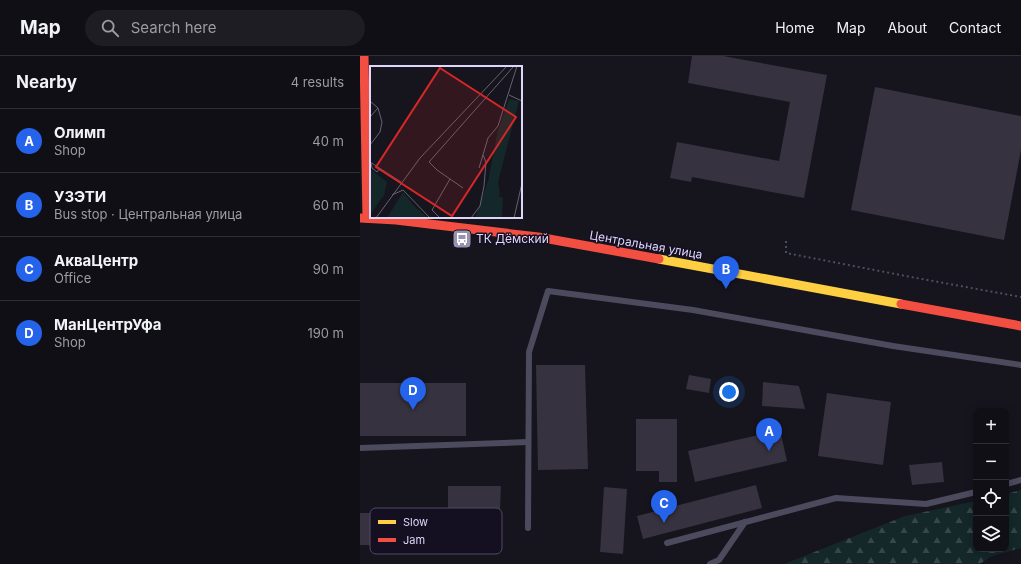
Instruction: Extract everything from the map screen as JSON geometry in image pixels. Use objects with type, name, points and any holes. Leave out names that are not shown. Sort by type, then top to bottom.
[{"type":"main road","points":[[363,218],[362,80],[364,56]]},
{"type":"main road","name":"Центральная улица","points":[[363,218],[396,220],[538,237],[1021,326]]},
{"type":"lane","points":[[528,528],[529,352],[548,291],[693,310],[893,346],[1021,365]]},
{"type":"lane","points":[[360,448],[528,442]]},
{"type":"lane","points":[[1009,483],[1021,480]]},
{"type":"lane","points":[[667,543],[836,498],[926,504],[973,493]]},
{"type":"lane","points":[[710,564],[719,560],[745,522]]},
{"type":"path","points":[[786,241],[786,253],[1021,297]]},
{"type":"green space","points":[[1021,490],[1021,548],[1009,551],[1009,516],[1009,493]]},
{"type":"green space","points":[[973,502],[973,552],[1007,552],[990,557],[980,564],[784,564],[905,516]]},
{"type":"building","points":[[692,56],[723,56],[827,75],[804,198],[692,177],[691,182],[670,178],[677,142],[779,161],[790,102],[688,83]]},
{"type":"building","points":[[875,87],[1021,116],[1021,150],[1004,240],[851,210]]},
{"type":"building","points":[[536,365],[585,365],[588,469],[538,470]]},
{"type":"building","points":[[689,375],[711,379],[709,393],[686,389]]},
{"type":"building","points":[[763,382],[799,386],[805,409],[762,406]]},
{"type":"building","points":[[360,383],[466,383],[466,436],[360,436]]},
{"type":"building","points":[[827,393],[891,402],[883,465],[818,456]]},
{"type":"building","points":[[636,419],[677,419],[677,482],[659,482],[659,471],[636,471]]},
{"type":"building","points":[[780,430],[787,461],[695,482],[688,451]]},
{"type":"building","points":[[942,462],[944,482],[912,485],[909,465]]},
{"type":"building","points":[[756,485],[762,508],[643,539],[637,516]]},
{"type":"building","points":[[448,486],[501,486],[500,508],[448,508]]},
{"type":"building","points":[[604,487],[627,489],[623,554],[600,552]]},
{"type":"building","points":[[360,513],[370,513],[370,545],[360,545]]},
{"type":"traffic: slow","points":[[659,259],[901,304]]},
{"type":"traffic: jam","points":[[364,56],[367,218]]},
{"type":"traffic: jam","points":[[360,218],[396,220],[538,237],[659,259]]},
{"type":"traffic: jam","points":[[901,304],[1021,326]]},
{"type":"place","name":"ТК Дёмский","points":[[462,239]]},
{"type":"place","name":"УЗЭТИ","points":[[726,289]]},
{"type":"place","name":"МанЦентрУфа","points":[[413,410]]},
{"type":"place","name":"Олимп","points":[[769,451]]},
{"type":"place","name":"АкваЦентр","points":[[664,523]]}]
